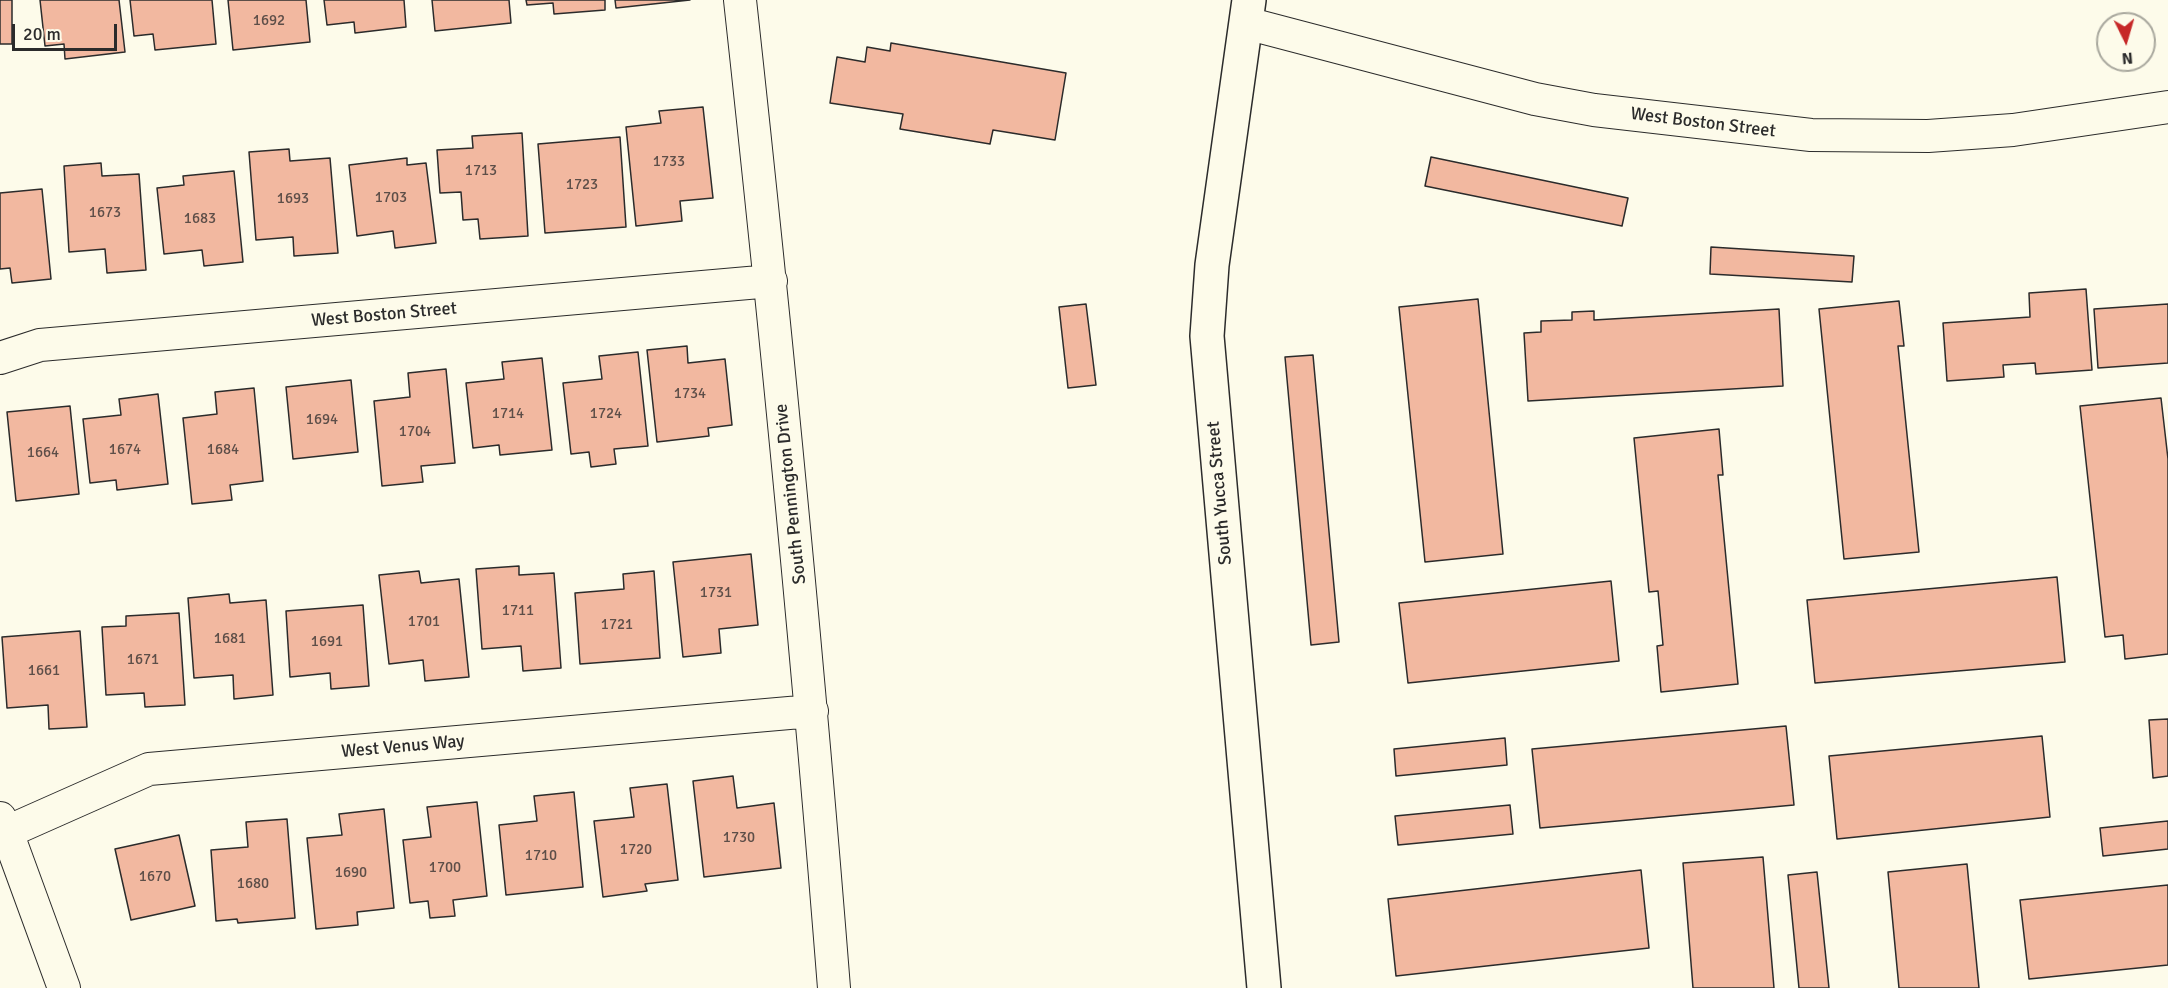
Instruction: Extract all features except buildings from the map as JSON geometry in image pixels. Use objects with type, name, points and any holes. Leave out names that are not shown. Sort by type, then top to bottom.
[{"type":"street","name":"South Pennington Drive","points":[[740,0],[771,281],[812,711],[834,988]]},
{"type":"street","name":"West Boston Street","points":[[1248,12],[1535,99],[1594,110],[1811,135],[1928,136],[2013,130],[2168,107]]},
{"type":"street","name":"South Yucca Street","points":[[1248,12],[1212,265],[1207,336],[1264,988]]},
{"type":"street","name":"West Boston Street","points":[[0,358],[40,345],[771,281]]},
{"type":"street","name":"West Venus Way","points":[[3,825],[149,769],[812,711]]},
{"type":"street","points":[[3,825],[64,988]]}]
